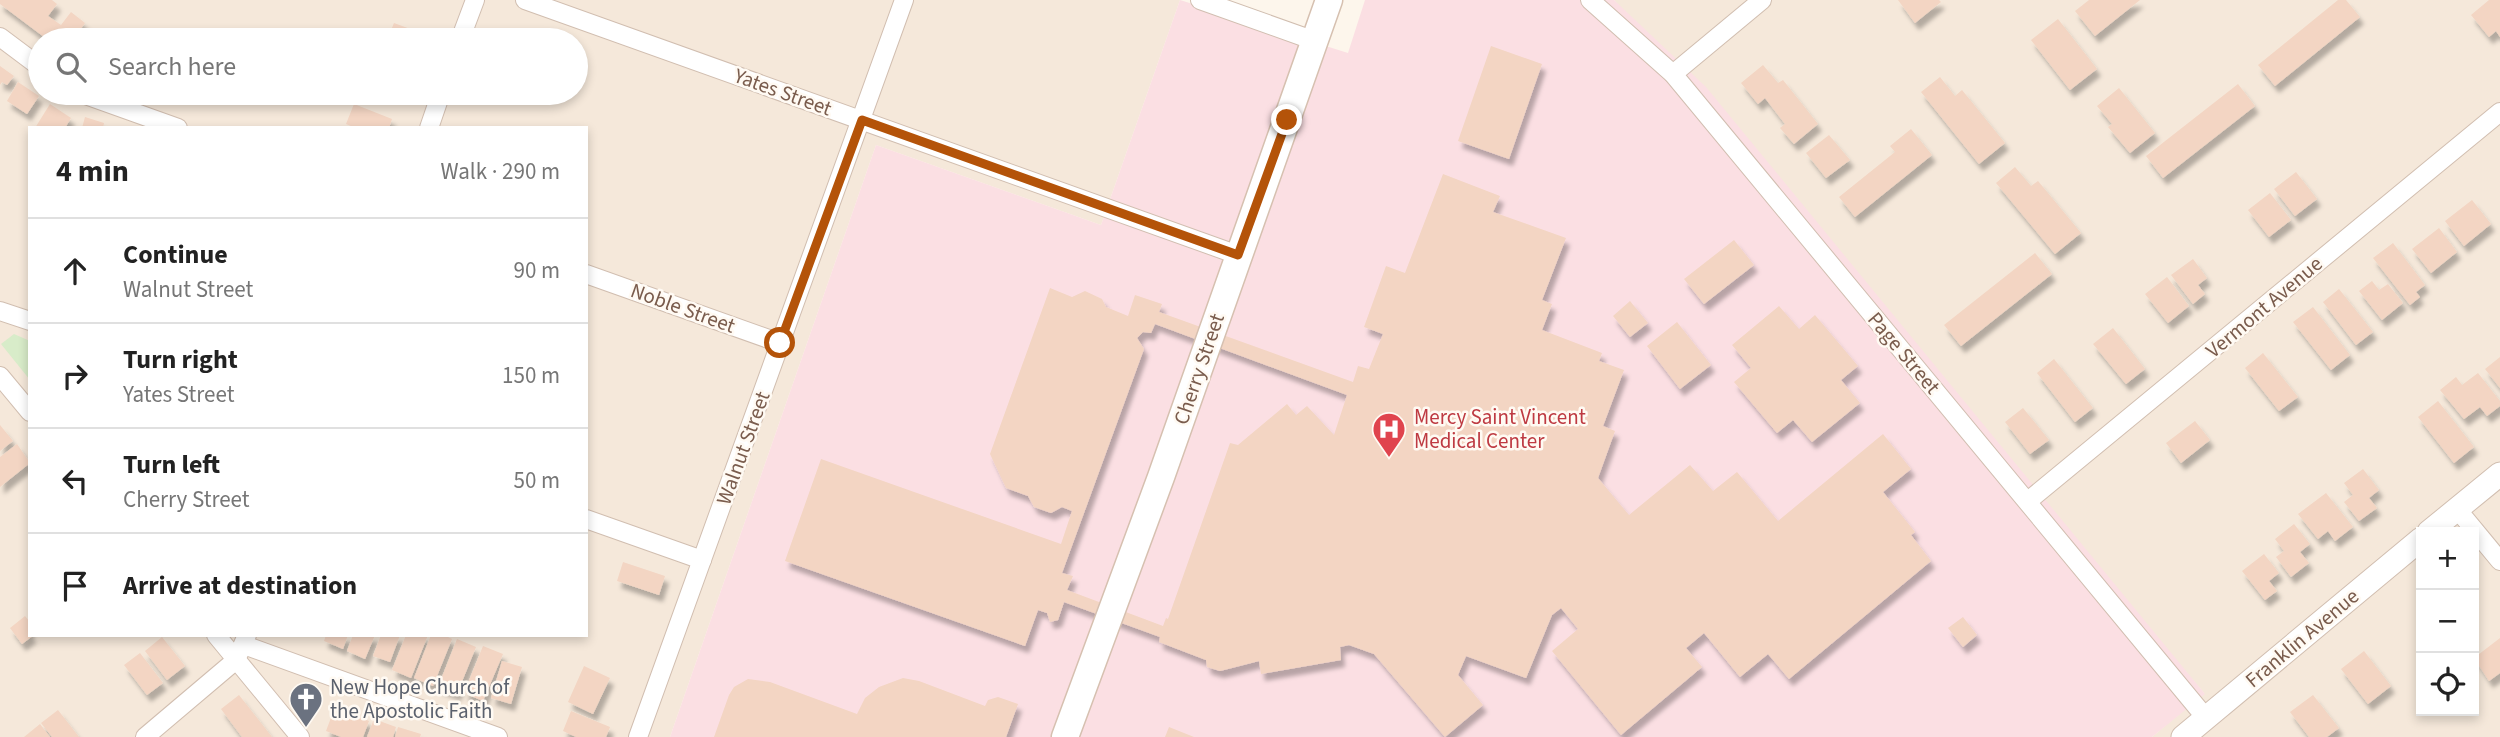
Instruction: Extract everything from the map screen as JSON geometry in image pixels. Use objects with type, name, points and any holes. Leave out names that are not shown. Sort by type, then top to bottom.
[{"type":"main road","name":"Cherry Street","points":[[1065,737],[1161,477],[1329,0]]},
{"type":"street","points":[[464,28],[475,0]]},
{"type":"street","name":"Yates Street","points":[[525,0],[1238,255]]},
{"type":"street","name":"Walnut Street","points":[[638,737],[904,0]]},
{"type":"street","points":[[1200,0],[1315,41]]},
{"type":"street","name":"Page Street","points":[[1590,0],[1673,74],[2206,718]]},
{"type":"street","points":[[1673,74],[1762,0]]},
{"type":"street","points":[[0,37],[28,58]]},
{"type":"street","points":[[114,105],[172,126]]},
{"type":"street","points":[[430,126],[437,105]]},
{"type":"street","name":"Vermont Avenue","points":[[2028,502],[2500,112]]},
{"type":"street","name":"Noble Street","points":[[588,275],[780,343]]},
{"type":"street","points":[[0,311],[28,320]]},
{"type":"street","points":[[0,376],[28,410]]},
{"type":"street","points":[[2435,527],[2500,474]]},
{"type":"street","points":[[2457,509],[2500,561]]},
{"type":"street","points":[[588,520],[702,561]]},
{"type":"street","name":"Franklin Avenue","points":[[2183,737],[2416,543]]},
{"type":"street","points":[[220,637],[498,737]]},
{"type":"street","points":[[145,737],[242,647]]},
{"type":"street","points":[[242,647],[300,737]]},
{"type":"shaded area","points":[[0,0],[1180,0],[1101,225],[876,145],[670,737],[0,737]]},
{"type":"shaded area","name":"Mercy Saint Vincent Medical Center","points":[[1180,0],[1348,53],[1365,0],[1614,0],[1706,87],[2205,694],[2152,737],[670,737],[876,145],[1101,225]]},
{"type":"shaded area","points":[[1614,0],[2500,0],[2500,737],[2152,737],[2204,693]]},
{"type":"green space","points":[[14,334],[28,340],[28,378],[1,344]]},
{"type":"building","points":[[0,0],[52,0],[57,4],[48,16],[61,25],[71,12],[85,23],[81,28],[32,28],[0,4]]},
{"type":"building","points":[[1898,0],[1939,0],[1941,2],[1915,23]]},
{"type":"building","points":[[2089,0],[2140,0],[2095,36],[2075,11]]},
{"type":"building","points":[[2338,0],[2346,0],[2360,17],[2275,86],[2258,65]]},
{"type":"building","points":[[2489,0],[2500,0],[2500,37],[2496,31],[2489,37],[2471,15]]},
{"type":"building","points":[[2058,19],[2097,69],[2070,90],[2031,40]]},
{"type":"building","points":[[394,23],[408,28],[392,28]]},
{"type":"building","points":[[1491,46],[1542,64],[1509,159],[1458,141]]},
{"type":"building","points":[[1763,65],[1778,83],[1783,80],[1818,124],[1794,144],[1780,128],[1785,124],[1765,98],[1758,104],[1741,83]]},
{"type":"building","points":[[0,66],[14,76],[7,85],[2,82],[0,85]]},
{"type":"building","points":[[1940,77],[1955,96],[1962,90],[2005,143],[1979,164],[1921,92]]},
{"type":"building","points":[[18,82],[28,89],[28,105],[33,105],[27,114],[7,101]]},
{"type":"building","points":[[2238,84],[2255,106],[2163,178],[2146,156]]},
{"type":"building","points":[[2119,88],[2155,133],[2130,153],[2108,127],[2112,124],[2097,106]]},
{"type":"building","points":[[49,105],[71,118],[66,126],[36,126]]},
{"type":"building","points":[[354,105],[392,119],[390,126],[346,124]]},
{"type":"building","points":[[85,117],[104,123],[103,126],[83,126]]},
{"type":"building","points":[[1911,129],[1932,155],[1855,217],[1839,197],[1895,152],[1890,146]]},
{"type":"building","points":[[1829,135],[1850,160],[1826,178],[1806,153]]},
{"type":"building","points":[[2015,167],[2031,186],[2038,181],[2081,233],[2055,254],[1996,183]]},
{"type":"building","points":[[2296,172],[2317,199],[2295,216],[2274,189]]},
{"type":"building","points":[[1443,174],[1500,196],[1493,212],[1566,238],[1542,300],[1552,304],[1542,330],[1602,353],[1599,361],[1624,370],[1603,426],[1615,431],[1598,478],[1629,515],[1690,465],[1713,491],[1737,472],[1778,521],[1883,434],[1911,469],[1883,492],[1915,532],[1911,535],[1931,561],[1789,679],[1768,654],[1740,677],[1704,633],[1686,648],[1702,667],[1621,735],[1552,651],[1578,629],[1561,608],[1552,615],[1526,678],[1466,656],[1458,675],[1483,705],[1445,737],[1374,654],[1349,645],[1340,647],[1341,660],[1261,674],[1259,661],[1220,671],[1207,667],[1206,660],[1159,642],[1160,637],[1064,602],[1058,620],[1050,622],[1047,613],[1038,610],[1025,646],[785,561],[821,459],[1061,544],[1072,511],[1062,507],[1051,513],[1034,507],[1028,496],[1006,488],[990,454],[1050,288],[1072,297],[1085,291],[1102,299],[1106,307],[1128,316],[1135,295],[1162,304],[1159,312],[1353,382],[1358,366],[1369,369],[1383,334],[1364,327],[1386,266],[1405,273]],"holes":[[[1155,324],[1347,395],[1334,435],[1307,406],[1296,415],[1287,404],[1238,445],[1230,443],[1168,619],[1166,618],[1163,626],[1067,590],[1073,576],[1062,573],[1144,349],[1137,338],[1143,332],[1151,333]]]},
{"type":"building","points":[[2270,193],[2291,220],[2269,237],[2248,210]]},
{"type":"building","points":[[2472,200],[2491,224],[2464,246],[2445,221]]},
{"type":"building","points":[[2439,228],[2457,252],[2431,273],[2412,249]]},
{"type":"building","points":[[1734,240],[1754,265],[1704,304],[1684,279]]},
{"type":"building","points":[[2393,243],[2425,285],[2416,292],[2420,297],[2410,305],[2373,258]]},
{"type":"building","points":[[2035,253],[2052,274],[1961,346],[1944,325]]},
{"type":"building","points":[[2193,259],[2207,278],[2198,285],[2205,294],[2193,304],[2171,275]]},
{"type":"building","points":[[2167,277],[2189,306],[2168,323],[2145,294]]},
{"type":"building","points":[[2372,281],[2379,290],[2388,284],[2403,303],[2382,320],[2359,291]]},
{"type":"building","points":[[2339,289],[2373,332],[2356,345],[2323,302]]},
{"type":"building","points":[[1630,301],[1648,323],[1630,337],[1613,316]]},
{"type":"building","points":[[1779,306],[1799,329],[1815,315],[1858,366],[1841,380],[1860,403],[1812,442],[1793,420],[1777,433],[1734,382],[1751,368],[1732,345]]},
{"type":"building","points":[[2313,307],[2350,355],[2331,370],[2293,322]]},
{"type":"building","points":[[1677,322],[1711,365],[1680,389],[1647,346]]},
{"type":"building","points":[[2113,328],[2145,369],[2126,384],[2093,344]]},
{"type":"building","points":[[2263,353],[2298,397],[2279,411],[2245,368]]},
{"type":"building","points":[[2500,357],[2500,388],[2485,369]]},
{"type":"building","points":[[2054,359],[2093,408],[2075,422],[2037,373]]},
{"type":"building","points":[[2478,373],[2500,401],[2500,406],[2487,416],[2480,407],[2464,419],[2440,390],[2456,377],[2462,385]]},
{"type":"building","points":[[2438,401],[2474,447],[2454,463],[2418,417]]},
{"type":"building","points":[[2023,408],[2049,440],[2030,454],[2005,422]]},
{"type":"building","points":[[2195,421],[2210,440],[2181,463],[2166,443]]},
{"type":"building","points":[[0,425],[13,441],[0,451]]},
{"type":"building","points":[[17,444],[28,460],[28,465],[0,487],[0,457]]},
{"type":"building","points":[[2363,469],[2379,490],[2369,498],[2377,508],[2359,521],[2344,502],[2353,495],[2344,483]]},
{"type":"building","points":[[2326,493],[2353,527],[2335,541],[2328,531],[2318,539],[2298,514]]},
{"type":"building","points":[[2294,524],[2310,544],[2300,552],[2309,563],[2291,577],[2276,557],[2284,551],[2275,539]]},
{"type":"building","points":[[2264,554],[2279,573],[2269,581],[2277,591],[2265,600],[2242,571]]},
{"type":"building","points":[[623,562],[665,576],[659,595],[617,581]]},
{"type":"building","points":[[25,616],[28,620],[28,637],[31,637],[22,644],[10,628]]},
{"type":"building","points":[[1963,617],[1977,635],[1963,647],[1948,628]]},
{"type":"building","points":[[162,637],[185,666],[167,680],[145,651]]},
{"type":"building","points":[[325,637],[347,637],[343,649],[324,641]]},
{"type":"building","points":[[352,637],[374,637],[365,659],[347,651]]},
{"type":"building","points":[[380,637],[399,637],[390,662],[373,656]]},
{"type":"building","points":[[405,637],[427,637],[411,678],[392,670]]},
{"type":"building","points":[[430,637],[452,639],[433,686],[414,678]]},
{"type":"building","points":[[2500,638],[2500,673],[2489,681],[2479,666],[2479,654]]},
{"type":"building","points":[[457,639],[476,647],[457,694],[438,687]]},
{"type":"building","points":[[483,646],[503,654],[483,701],[464,693]]},
{"type":"building","points":[[2364,651],[2391,686],[2368,704],[2341,669]]},
{"type":"building","points":[[140,653],[163,683],[147,695],[124,665]]},
{"type":"building","points":[[502,661],[522,667],[511,704],[491,698]]},
{"type":"building","points":[[584,666],[610,678],[593,714],[568,702]]},
{"type":"building","points":[[903,678],[919,681],[985,706],[988,700],[998,697],[1018,704],[1006,737],[714,737],[729,695],[734,687],[748,679],[770,682],[857,714],[865,698],[879,687]]},
{"type":"building","points":[[239,695],[272,737],[242,737],[221,709]]},
{"type":"building","points":[[2313,695],[2339,728],[2327,737],[2309,737],[2290,712]]},
{"type":"building","points":[[335,707],[369,721],[363,737],[341,737],[326,731]]},
{"type":"building","points":[[58,710],[79,737],[52,737],[41,723]]},
{"type":"building","points":[[571,711],[610,727],[606,737],[576,737],[563,731]]},
{"type":"building","points":[[374,719],[396,727],[393,737],[367,737]]},
{"type":"building","points":[[40,724],[50,737],[24,737]]},
{"type":"building","points":[[398,727],[421,734],[420,737],[395,737]]},
{"type":"building","points":[[1169,727],[1194,737],[1165,737]]},
{"type":"place","name":"Mercy Saint Vincent Medical Center","points":[[1389,459]]},
{"type":"place","name":"New Hope Church of the Apostolic Faith","points":[[306,729]]},
{"type":"route","points":[[780,343],[862,120],[1238,255],[1287,120]]}]
